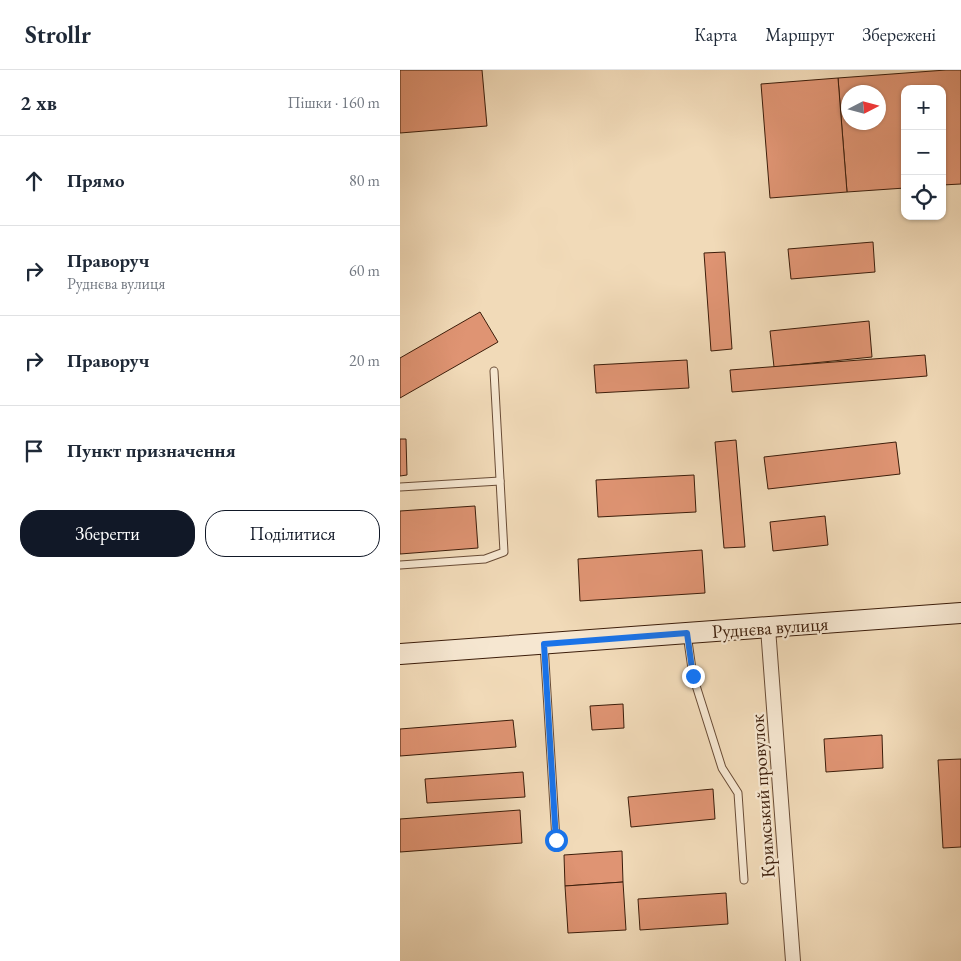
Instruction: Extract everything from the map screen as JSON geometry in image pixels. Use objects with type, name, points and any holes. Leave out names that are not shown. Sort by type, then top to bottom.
[{"type":"street","name":"Руднєва вулиця","points":[[400,654],[961,613]]},
{"type":"street","name":"Кримський провулок","points":[[768,628],[793,961]]},
{"type":"lane","points":[[400,565],[485,559],[504,552],[494,371]]},
{"type":"lane","points":[[400,487],[500,481]]},
{"type":"lane","points":[[687,633],[693,676],[722,768],[738,793],[744,880]]},
{"type":"lane","points":[[544,644],[556,840]]},
{"type":"building","points":[[400,70],[482,70],[487,126],[400,133]]},
{"type":"building","points":[[961,70],[961,184],[946,185],[946,85],[901,85],[901,188],[847,192],[842,130],[886,130],[886,85],[841,85],[841,116],[838,78]]},
{"type":"building","points":[[838,78],[847,192],[770,198],[761,84]]},
{"type":"building","points":[[873,242],[875,272],[791,279],[788,249]]},
{"type":"building","points":[[725,252],[732,349],[711,351],[704,253]]},
{"type":"building","points":[[480,312],[498,342],[400,398],[400,358]]},
{"type":"building","points":[[869,321],[872,357],[774,367],[770,331]]},
{"type":"building","points":[[925,355],[927,376],[732,392],[730,370]]},
{"type":"building","points":[[687,360],[689,388],[596,393],[594,365]]},
{"type":"building","points":[[400,439],[406,439],[407,475],[400,476]]},
{"type":"building","points":[[736,440],[745,547],[724,548],[715,442]]},
{"type":"building","points":[[896,442],[900,474],[768,489],[764,457]]},
{"type":"building","points":[[694,475],[696,512],[598,517],[596,480]]},
{"type":"building","points":[[475,506],[478,548],[400,554],[400,511]]},
{"type":"building","points":[[825,516],[828,545],[773,551],[770,522]]},
{"type":"building","points":[[702,550],[705,593],[580,601],[578,559]]},
{"type":"building","points":[[623,704],[624,728],[592,730],[590,706]]},
{"type":"building","points":[[513,720],[516,747],[400,756],[400,729]]},
{"type":"building","points":[[882,735],[883,768],[826,772],[824,739]]},
{"type":"building","points":[[961,759],[961,847],[943,848],[938,760]]},
{"type":"building","points":[[523,772],[525,797],[427,803],[425,779]]},
{"type":"building","points":[[713,789],[715,819],[631,827],[628,797]]},
{"type":"building","points":[[520,810],[522,843],[400,852],[400,819]]},
{"type":"building","points":[[622,851],[623,882],[565,886],[564,855]]},
{"type":"building","points":[[623,882],[626,930],[568,933],[565,886]]},
{"type":"building","points":[[726,893],[728,924],[640,930],[638,899]]},
{"type":"route","points":[[556,840],[544,644],[687,633],[693,676]]}]
